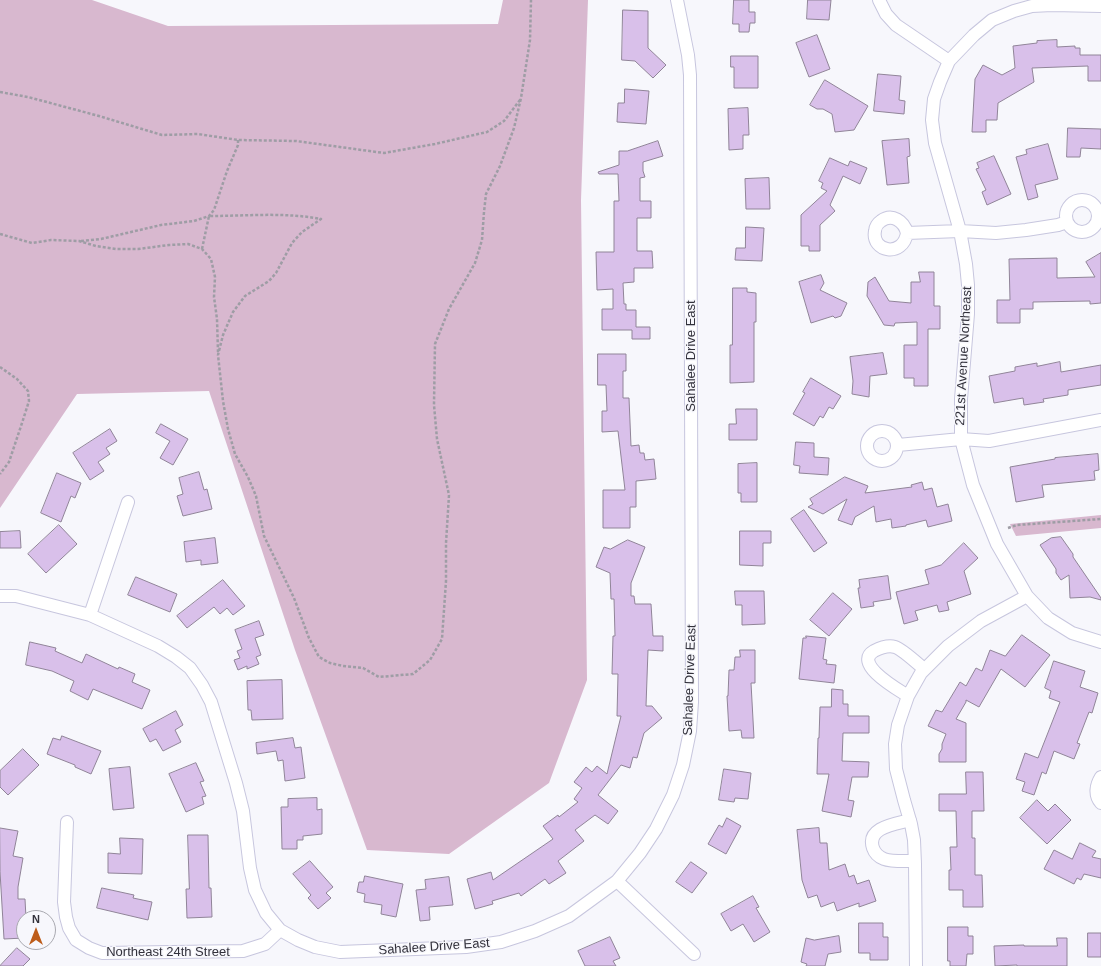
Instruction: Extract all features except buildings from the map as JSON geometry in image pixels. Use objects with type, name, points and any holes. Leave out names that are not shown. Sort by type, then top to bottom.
[{"type":"street","name":"Sahalee Drive East","points":[[0,596],[16,596],[90,615],[158,646],[190,668],[202,685],[211,702],[236,783],[243,811],[250,868],[255,890],[266,913],[280,930],[298,940],[315,947],[340,952],[466,947],[501,942],[535,931],[569,916],[617,881],[656,829],[673,795],[683,765],[690,731],[692,670],[690,75],[688,55],[677,0]]},
{"type":"street","points":[[879,0],[886,14],[896,25],[949,61],[974,35],[992,20],[1014,11],[1032,6],[1098,4]]},
{"type":"street","name":"221st Avenue Northeast","points":[[949,61],[934,99],[932,120],[935,143],[960,231],[966,264],[968,314],[961,399],[961,439],[973,485],[997,544],[1027,596],[1048,618],[1072,633],[1101,642]]},
{"type":"street","points":[[906,233],[960,231],[996,233],[1026,230],[1058,225],[1067,222]]},
{"type":"street","points":[[898,445],[961,439],[989,441],[1101,420]]},
{"type":"street","points":[[90,615],[128,502]]},
{"type":"street","points":[[916,966],[914,840],[896,768],[895,744],[898,725],[908,696],[924,669],[948,646],[982,621],[1027,596]]},
{"type":"street","points":[[908,696],[877,675],[869,663],[871,654],[889,646],[896,647],[924,669]]},
{"type":"street","points":[[1101,777],[1096,788],[1098,800],[1101,803]]},
{"type":"street","points":[[910,820],[878,830],[872,840],[872,846],[877,855],[886,860],[915,861]]},
{"type":"street","name":"Northeast 24th Street","points":[[67,822],[64,902],[66,917],[68,928],[76,940],[89,948],[102,953],[243,951],[265,944],[280,930]]},
{"type":"street","points":[[617,881],[694,954]]},
{"type":"path","points":[[78,241],[116,249],[138,249],[188,244],[202,249],[211,259],[215,277],[214,297],[217,319],[218,355],[223,401],[228,429],[235,454],[248,477],[256,496],[264,536],[294,598],[309,638],[319,657],[330,663],[363,668],[379,677],[413,674],[430,660],[442,639],[446,581],[446,543],[449,495],[437,439],[434,405],[435,344],[449,309],[474,263],[482,240],[486,194],[500,166],[514,128],[521,98],[530,40],[531,0]]},
{"type":"path","points":[[0,92],[28,97],[162,135],[198,134],[238,140],[296,141],[384,153],[435,144],[487,132],[504,121],[521,98]]},
{"type":"path","points":[[202,249],[209,216],[214,210],[227,171],[238,145],[238,140]]},
{"type":"path","points":[[0,234],[32,243],[51,240],[78,241],[101,239],[161,225],[194,221],[209,216],[278,216],[322,219],[302,232],[292,242],[276,273],[269,281],[244,296],[233,312],[223,334],[218,355]]},
{"type":"path","points":[[0,367],[17,379],[28,391],[29,401],[9,462],[0,474]]},
{"type":"path","points":[[1008,528],[1017,525],[1101,519]]},
{"type":"shaded area","points":[[0,0],[92,0],[168,26],[498,24],[503,0],[588,0],[581,200],[587,680],[549,783],[449,854],[367,850],[295,650],[209,391],[77,394],[0,508]]},
{"type":"shaded area","points":[[1101,515],[1101,528],[1016,536],[1010,524]]}]
